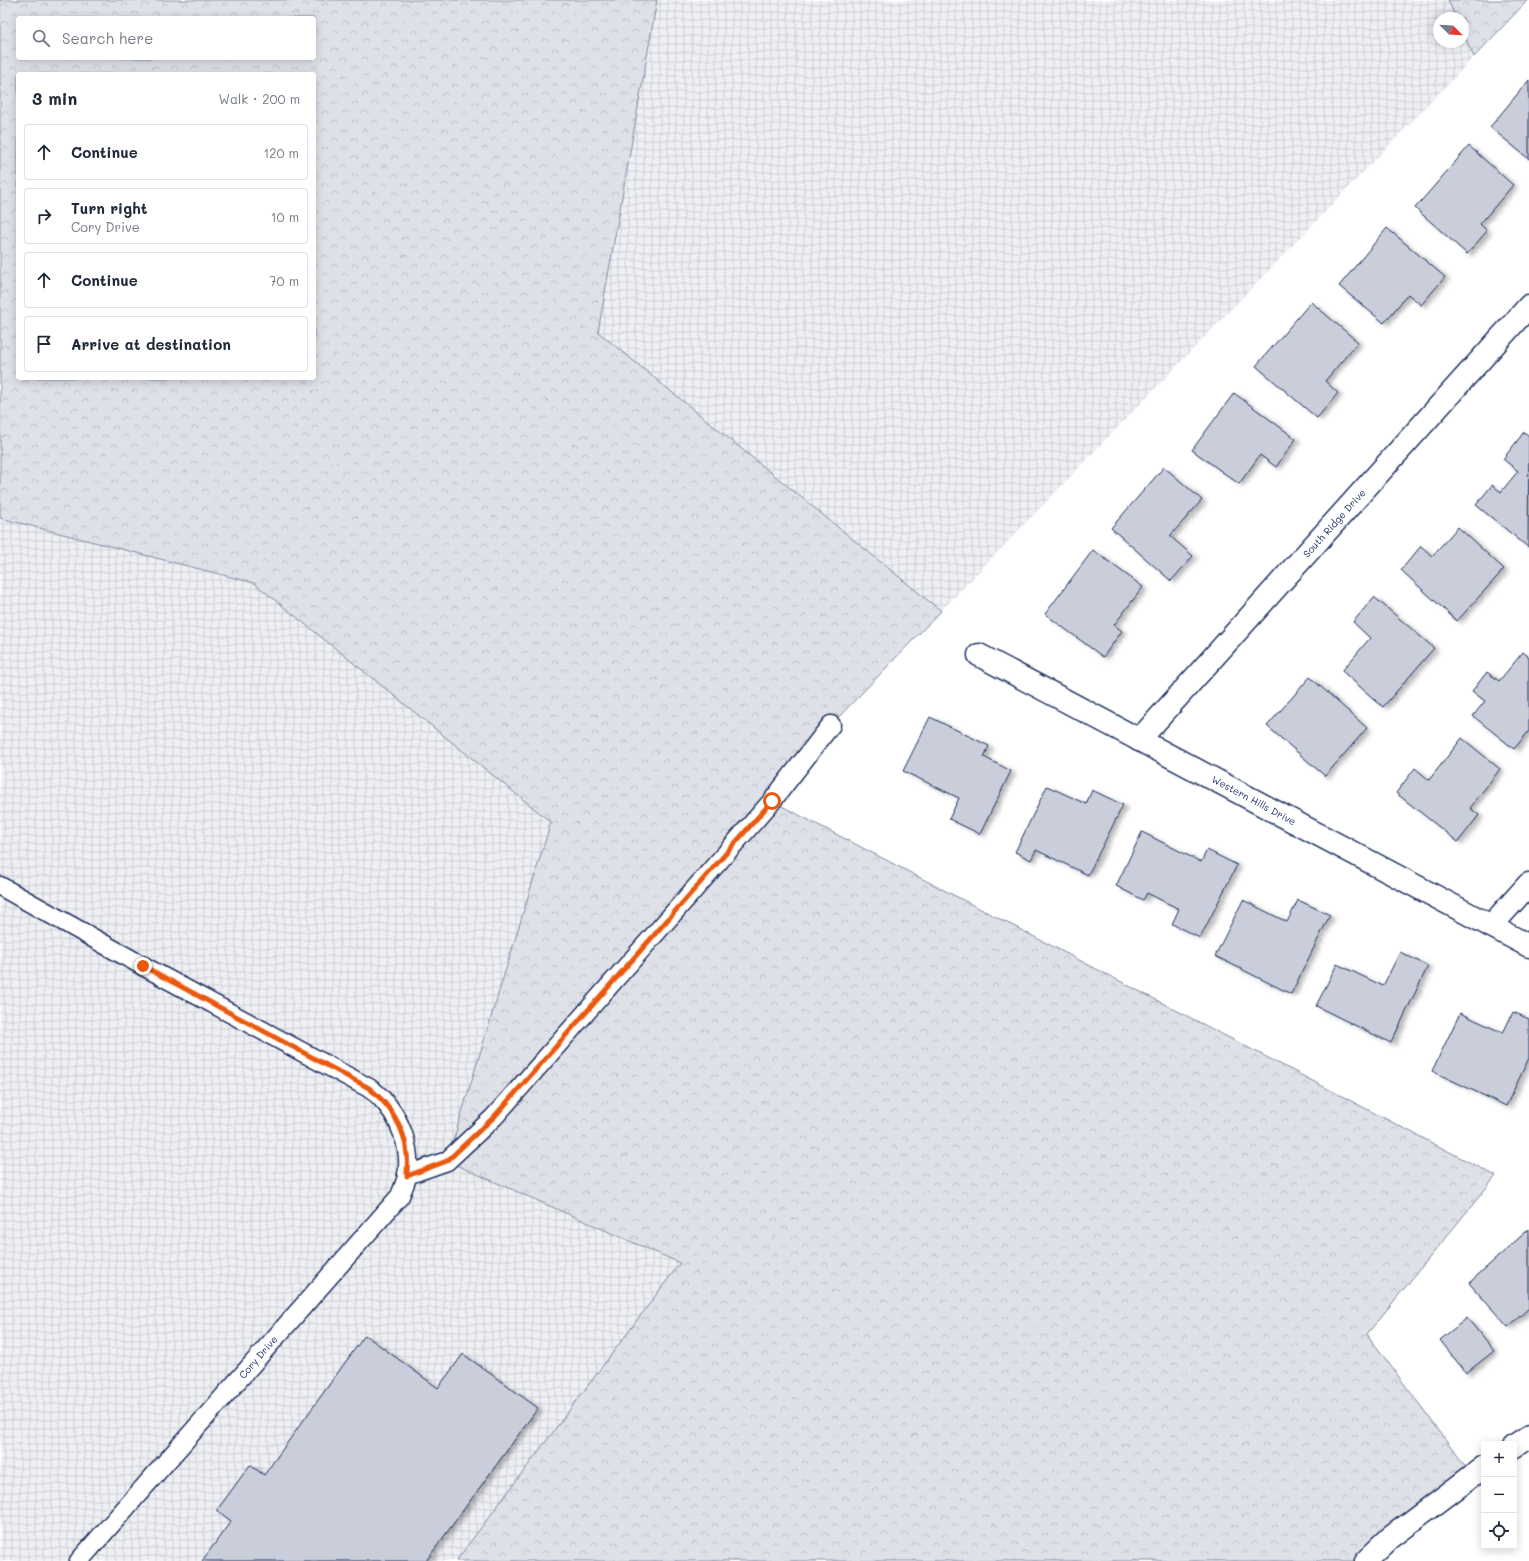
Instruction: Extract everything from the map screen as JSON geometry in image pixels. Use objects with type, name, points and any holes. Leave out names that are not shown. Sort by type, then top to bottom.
[{"type":"street","name":"South Ridge Drive","points":[[1139,740],[1529,306]]},
{"type":"street","name":"Western Hills Drive","points":[[979,655],[1529,946]]},
{"type":"street","points":[[1491,926],[1529,884]]},
{"type":"street","points":[[1517,1445],[1529,1436]]},
{"type":"street","points":[[1366,1561],[1390,1538],[1481,1469]]},
{"type":"lane","points":[[407,1176],[447,1161],[494,1117],[766,807],[831,725]]},
{"type":"lane","name":"Cory Drive","points":[[0,886],[143,966],[369,1088],[381,1098],[396,1117],[407,1154],[407,1176],[400,1196],[78,1561]]},
{"type":"shaded area","points":[[657,0],[1448,0],[1453,12],[1433,12],[1433,48],[1469,48],[1469,46],[1474,57],[941,611],[598,332]]},
{"type":"shaded area","points":[[0,518],[254,583],[552,822],[447,1161],[680,1263],[456,1561],[0,1561]]},
{"type":"green space","points":[[0,0],[657,0],[598,332],[941,611],[831,725],[772,801],[1496,1176],[1367,1334],[1472,1475],[1366,1561],[456,1561],[680,1263],[447,1161],[551,822],[254,583],[0,518]]},
{"type":"green space","points":[[1448,0],[1528,0],[1474,57],[1469,46],[1469,12],[1453,12]]},
{"type":"building","points":[[1529,80],[1529,159],[1490,127]]},
{"type":"building","points":[[1469,146],[1513,185],[1480,224],[1487,231],[1467,254],[1415,208]]},
{"type":"building","points":[[1387,228],[1445,277],[1421,305],[1408,294],[1384,323],[1339,286]]},
{"type":"building","points":[[1311,302],[1358,342],[1325,381],[1338,393],[1317,418],[1256,366]]},
{"type":"building","points":[[1234,393],[1296,439],[1276,467],[1260,455],[1239,484],[1192,450]]},
{"type":"building","points":[[1524,432],[1529,436],[1528,547],[1476,505],[1492,485],[1501,492],[1518,471],[1503,459]]},
{"type":"building","points":[[1164,467],[1202,500],[1170,536],[1193,556],[1171,581],[1111,528]]},
{"type":"building","points":[[1458,527],[1504,569],[1457,621],[1401,570],[1421,546],[1432,556]]},
{"type":"building","points":[[1093,550],[1143,587],[1114,625],[1122,631],[1103,657],[1045,614]]},
{"type":"building","points":[[1374,597],[1434,648],[1383,707],[1342,671],[1370,638],[1353,622]]},
{"type":"building","points":[[1523,652],[1529,657],[1529,731],[1514,749],[1473,716],[1485,701],[1472,691],[1487,672],[1499,681]]},
{"type":"building","points":[[1310,677],[1367,728],[1325,776],[1267,726]]},
{"type":"building","points":[[930,717],[989,746],[984,757],[1011,771],[980,834],[949,819],[959,798],[903,771]]},
{"type":"building","points":[[1462,738],[1500,769],[1470,808],[1479,815],[1458,842],[1396,793],[1415,768],[1429,780]]},
{"type":"building","points":[[1047,786],[1086,804],[1092,790],[1123,805],[1088,875],[1036,850],[1031,860],[1015,852]]},
{"type":"building","points":[[1142,832],[1201,862],[1207,850],[1237,865],[1200,938],[1172,924],[1179,909],[1147,893],[1143,900],[1116,886]]},
{"type":"building","points":[[1243,900],[1287,922],[1298,900],[1330,915],[1291,994],[1215,956]]},
{"type":"building","points":[[1400,952],[1428,966],[1391,1043],[1316,1006],[1337,964],[1383,986]]},
{"type":"building","points":[[1513,1012],[1529,1019],[1529,1058],[1506,1106],[1432,1071],[1460,1013],[1503,1033]]},
{"type":"building","points":[[1529,1229],[1529,1308],[1508,1327],[1469,1283]]},
{"type":"building","points":[[1467,1318],[1494,1351],[1466,1373],[1440,1340]]},
{"type":"building","points":[[365,1335],[438,1388],[463,1354],[538,1408],[426,1561],[202,1561],[231,1521],[217,1510],[250,1465],[264,1475]]},
{"type":"route","points":[[143,966],[369,1088],[381,1098],[396,1117],[407,1154],[407,1176],[447,1161],[494,1117],[772,801]]}]
